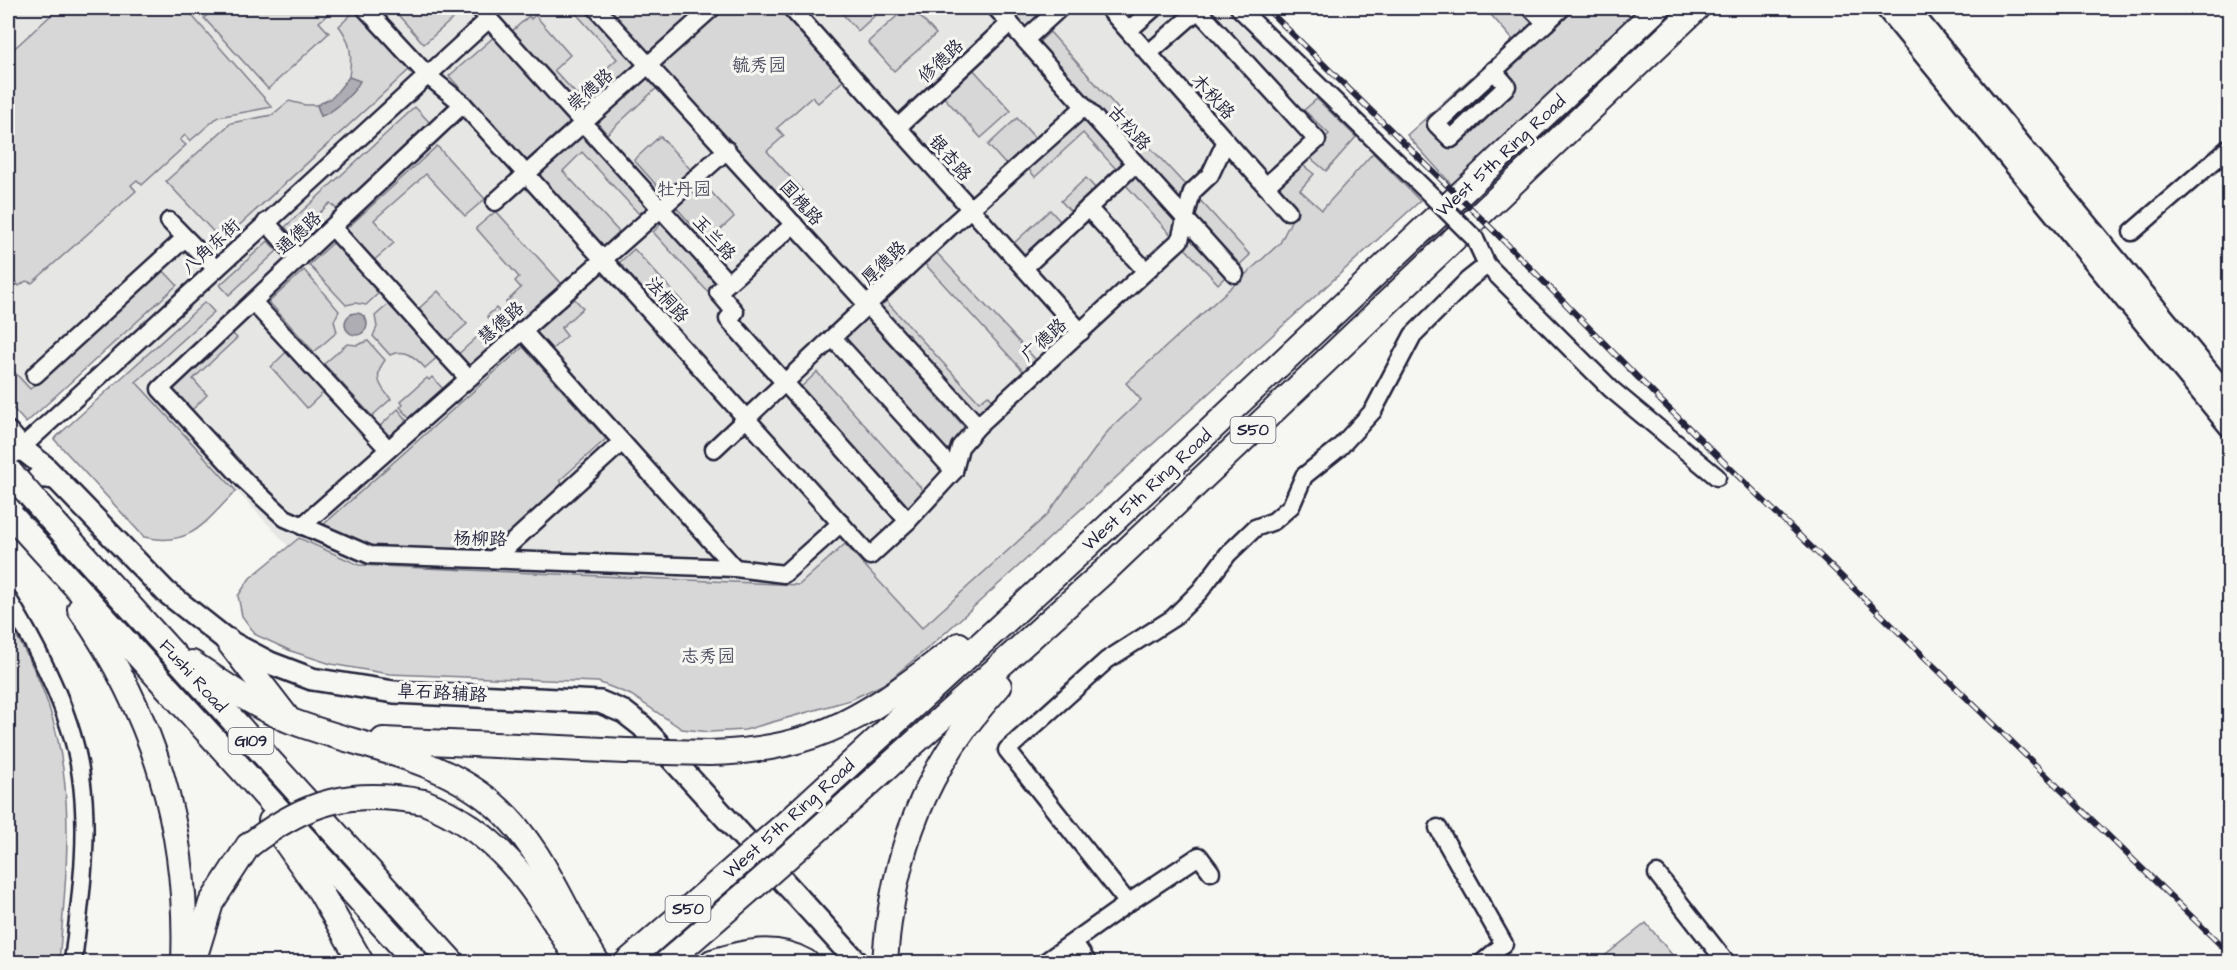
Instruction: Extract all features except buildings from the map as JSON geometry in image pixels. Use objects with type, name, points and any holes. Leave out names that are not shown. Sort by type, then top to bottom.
[{"type":"highway","name":"West 5th Ring Road","points":[[630,960],[784,825],[1085,549],[1658,8]]},
{"type":"highway","name":"West 5th Ring Road","points":[[667,963],[1106,570],[1697,8]]},
{"type":"highway","name":"Fushi Road","points":[[8,470],[452,963]]},
{"type":"highway","name":"Fushi Road","points":[[8,512],[416,963]]},
{"type":"highway","points":[[31,538],[92,627],[144,727],[177,832],[184,882],[184,963]]},
{"type":"highway","points":[[337,736],[405,742],[626,751],[709,753],[773,748],[812,737],[848,722],[885,702],[1085,549]]},
{"type":"highway","points":[[885,955],[893,892],[904,847],[922,795],[942,758],[976,710],[1106,570]]},
{"type":"highway","points":[[228,641],[290,720]]},
{"type":"highway","points":[[162,642],[252,703],[290,720],[398,754],[446,773],[472,787],[501,810],[526,841],[597,963]]},
{"type":"highway","points":[[223,749],[320,891],[361,963]]},
{"type":"highway","points":[[194,963],[199,937],[211,903],[248,846],[272,827],[299,812],[326,802],[387,795],[424,802],[453,814],[478,830],[506,855],[529,882],[579,963]]},
{"type":"highway","points":[[712,963],[745,951],[771,951],[795,956],[806,963]]},
{"type":"main road","points":[[1887,8],[2229,426]]},
{"type":"main road","points":[[1907,8],[2229,399]]},
{"type":"main road","name":"阜石路辅路","points":[[12,447],[55,478],[166,592],[228,641],[270,663],[312,679],[394,692],[600,702],[624,712],[663,748],[857,963]]},
{"type":"main road","points":[[8,506],[40,476],[55,478]]},
{"type":"street","name":"法桐路","points":[[365,8],[428,76],[463,104],[870,556]]},
{"type":"street","name":"国槐路","points":[[596,8],[978,426]]},
{"type":"street","name":"崇德路","points":[[495,202],[712,8]]},
{"type":"street","name":"银杏路","points":[[791,8],[969,210],[1081,332]]},
{"type":"street","name":"古松路","points":[[996,8],[1235,274]]},
{"type":"street","points":[[1025,40],[1060,8]]},
{"type":"street","name":"木秋路","points":[[1108,8],[1288,211]]},
{"type":"street","points":[[1129,30],[1154,8]]},
{"type":"street","points":[[1239,8],[1475,239],[1487,265],[1611,389],[1717,477]]},
{"type":"street","points":[[1531,8],[1546,22]]},
{"type":"street","points":[[1493,70],[1562,8]]},
{"type":"street","points":[[1149,53],[1198,10],[1317,140],[1266,186]]},
{"type":"street","name":"八角东街","points":[[12,447],[216,269],[428,76],[484,13]]},
{"type":"street","name":"玉兰路","points":[[484,13],[728,283],[718,292],[735,312],[728,319],[908,521]]},
{"type":"street","name":"修德路","points":[[898,127],[1010,24]]},
{"type":"street","name":"通德路","points":[[160,389],[463,104]]},
{"type":"street","name":"厚德路","points":[[714,449],[969,210],[1084,107]]},
{"type":"street","name":"广德路","points":[[870,556],[908,521],[954,471],[960,447],[978,426],[1180,240],[1192,192],[1210,175],[1226,141]]},
{"type":"street","points":[[2132,232],[2229,147]]},
{"type":"street","name":"慧德路","points":[[302,526],[727,150]]},
{"type":"street","points":[[1024,268],[1135,164]]},
{"type":"street","points":[[1088,208],[1146,271]]},
{"type":"street","points":[[169,221],[216,269]]},
{"type":"street","points":[[266,222],[299,259]]},
{"type":"street","points":[[728,283],[794,224]]},
{"type":"street","points":[[333,228],[468,378]]},
{"type":"street","points":[[35,375],[185,238]]},
{"type":"street","points":[[1128,903],[1007,750],[1107,660],[1173,618],[1200,591],[1228,554],[1255,528],[1274,522],[1291,506],[1304,476],[1339,448],[1373,411],[1400,365],[1413,335],[1468,280],[1487,265]]},
{"type":"street","points":[[254,303],[388,449]]},
{"type":"street","points":[[522,330],[735,568]]},
{"type":"street","points":[[833,338],[954,471]]},
{"type":"street","points":[[441,349],[468,378]]},
{"type":"street","name":"杨柳路","points":[[160,389],[244,481],[285,518],[370,555],[735,568],[784,574],[840,523]]},
{"type":"street","points":[[494,559],[622,442]]},
{"type":"street","points":[[8,599],[49,674],[81,774],[84,831],[82,888],[73,963]]},
{"type":"street","points":[[1438,828],[1504,944],[1483,963]]},
{"type":"street","points":[[1045,963],[1128,903],[1199,856],[1211,872]]},
{"type":"street","points":[[1657,874],[1726,963]]},
{"type":"street","points":[[1074,942],[1087,963]]},
{"type":"shaded area","points":[[8,8],[1223,8],[1387,167],[1108,431],[1047,515],[922,629],[845,544],[799,585],[359,565],[299,538],[288,546],[106,350],[26,423],[8,403]]},
{"type":"shaded area","points":[[349,77],[360,81],[357,86],[337,107],[321,116],[317,105],[333,97]]},
{"type":"shaded area","points":[[356,313],[364,316],[367,324],[364,332],[356,335],[348,332],[345,324],[348,316]]},
{"type":"green space","points":[[59,8],[190,8],[187,10],[272,107],[218,117],[190,141],[185,135],[180,140],[186,145],[142,185],[137,180],[131,185],[136,191],[32,283],[26,281],[19,286],[8,273],[8,54]]},
{"type":"green space","points":[[215,8],[335,8],[319,22],[329,33],[268,89],[204,18]]},
{"type":"green space","points":[[392,8],[465,8],[424,44]]},
{"type":"green space","points":[[571,8],[586,8],[637,63],[583,113],[510,33],[529,16],[531,19],[535,15],[570,55],[554,70],[577,95],[617,59]]},
{"type":"green space","name":"毓秀园","points":[[611,8],[782,8],[845,79],[818,103],[812,97],[777,128],[784,136],[767,151],[805,194],[788,209],[659,68],[674,53],[662,40],[647,54],[607,11]]},
{"type":"green space","points":[[837,8],[883,8],[858,31]]},
{"type":"green space","points":[[906,8],[912,8],[936,34],[894,71],[868,42]]},
{"type":"green space","points":[[1002,8],[1053,8],[1025,33]]},
{"type":"green space","points":[[1485,8],[1650,8],[1452,185],[1407,135],[1513,40]]},
{"type":"green space","points":[[356,10],[410,69],[222,241],[166,181],[231,123],[272,115],[289,101],[317,105],[321,116],[343,102],[359,82],[349,77],[350,50],[339,26]]},
{"type":"green space","points":[[1050,32],[1126,118],[1112,131],[1036,45]]},
{"type":"green space","points":[[495,36],[571,121],[526,161],[449,76]]},
{"type":"green space","points":[[972,68],[1011,111],[981,138],[942,95]]},
{"type":"green space","points":[[648,71],[661,84],[607,134],[595,120]]},
{"type":"green space","points":[[1317,99],[1356,137],[1326,171],[1308,156],[1329,134],[1304,110]]},
{"type":"green space","points":[[415,107],[432,125],[339,211],[330,203],[294,237],[285,227]]},
{"type":"green space","points":[[1083,113],[1125,160],[1116,169],[1083,133],[1035,177],[1025,165]]},
{"type":"green space","points":[[1017,118],[1036,139],[1007,166],[988,145]]},
{"type":"green space","points":[[1134,130],[1187,187],[1181,207],[1121,142]]},
{"type":"green space","points":[[580,132],[648,206],[639,214],[582,152],[563,171],[619,232],[604,246],[536,172]]},
{"type":"green space","name":"牡丹园","points":[[660,136],[734,217],[707,242],[634,160]]},
{"type":"green space","points":[[437,146],[485,199],[465,216],[426,174],[374,220],[394,243],[372,262],[344,231]]},
{"type":"green space","name":"志秀园","points":[[1373,153],[1420,201],[935,642],[886,683],[850,700],[745,730],[710,732],[682,729],[631,695],[598,682],[389,674],[331,664],[291,651],[256,635],[242,616],[238,596],[250,578],[299,538],[359,565],[799,585],[845,544],[922,628],[1047,515],[1108,431],[1141,400],[1126,383],[1280,243],[1296,211],[1274,187],[1300,163],[1314,174],[1300,190],[1322,210]]},
{"type":"green space","points":[[1137,173],[1177,217],[1172,236],[1125,184]]},
{"type":"green space","points":[[1086,178],[1096,189],[1071,212],[1061,201]]},
{"type":"green space","points":[[1198,198],[1250,255],[1236,268],[1192,219]]},
{"type":"green space","points":[[1050,210],[1061,222],[1025,255],[1014,243]]},
{"type":"green space","points":[[496,211],[562,284],[522,320],[506,302],[521,288],[515,281],[519,277],[476,228]]},
{"type":"green space","points":[[663,222],[718,283],[708,292],[653,232]]},
{"type":"green space","points":[[1189,231],[1228,274],[1218,284],[1184,247]]},
{"type":"green space","points":[[336,240],[382,290],[366,305],[355,303],[346,305],[309,265]]},
{"type":"green space","points":[[268,241],[277,251],[229,295],[220,285]]},
{"type":"green space","points":[[634,249],[689,309],[674,323],[619,263]]},
{"type":"green space","points":[[937,253],[1036,360],[1023,371],[925,264]]},
{"type":"green space","points":[[162,269],[177,285],[26,423],[8,403],[8,365],[30,389]]},
{"type":"green space","points":[[304,270],[339,311],[334,321],[337,332],[314,352],[269,302]]},
{"type":"green space","points":[[438,291],[467,324],[444,344],[415,312]]},
{"type":"green space","points":[[571,295],[583,308],[561,328],[567,336],[550,351],[531,330]]},
{"type":"green space","points":[[392,301],[441,354],[425,368],[414,357],[405,353],[390,355],[373,336],[377,327],[375,316]]},
{"type":"green space","points":[[886,301],[979,402],[988,395],[995,403],[979,418],[878,308]]},
{"type":"green space","points":[[205,302],[214,312],[136,382],[236,491],[206,522],[186,535],[174,539],[144,537],[54,439]]},
{"type":"green space","points":[[496,308],[513,327],[465,370],[454,358],[486,329],[493,336],[500,330],[487,316]]},
{"type":"green space","points":[[866,318],[968,431],[946,451],[844,338]]},
{"type":"green space","points":[[230,331],[237,338],[193,379],[207,395],[189,413],[167,389]]},
{"type":"green space","points":[[368,341],[385,360],[378,376],[383,390],[391,399],[372,416],[324,364],[347,344],[357,345]]},
{"type":"green space","points":[[523,347],[606,439],[560,480],[564,485],[495,548],[484,551],[373,547],[322,526]]},
{"type":"green space","points":[[288,350],[325,391],[307,408],[271,367]]},
{"type":"green space","points":[[817,372],[924,491],[909,510],[800,388]]},
{"type":"green space","points":[[432,377],[443,389],[410,418],[400,407],[403,404],[401,401],[427,378],[429,380]]},
{"type":"green space","points":[[398,409],[408,421],[389,438],[379,427]]},
{"type":"green space","points":[[8,622],[32,664],[48,705],[59,746],[65,787],[67,828],[59,962],[8,962]]},
{"type":"green space","points":[[1646,923],[1678,962],[1597,962]]},
{"type":"railway","points":[[1266,8],[1497,234],[1660,400],[2230,954]]}]
